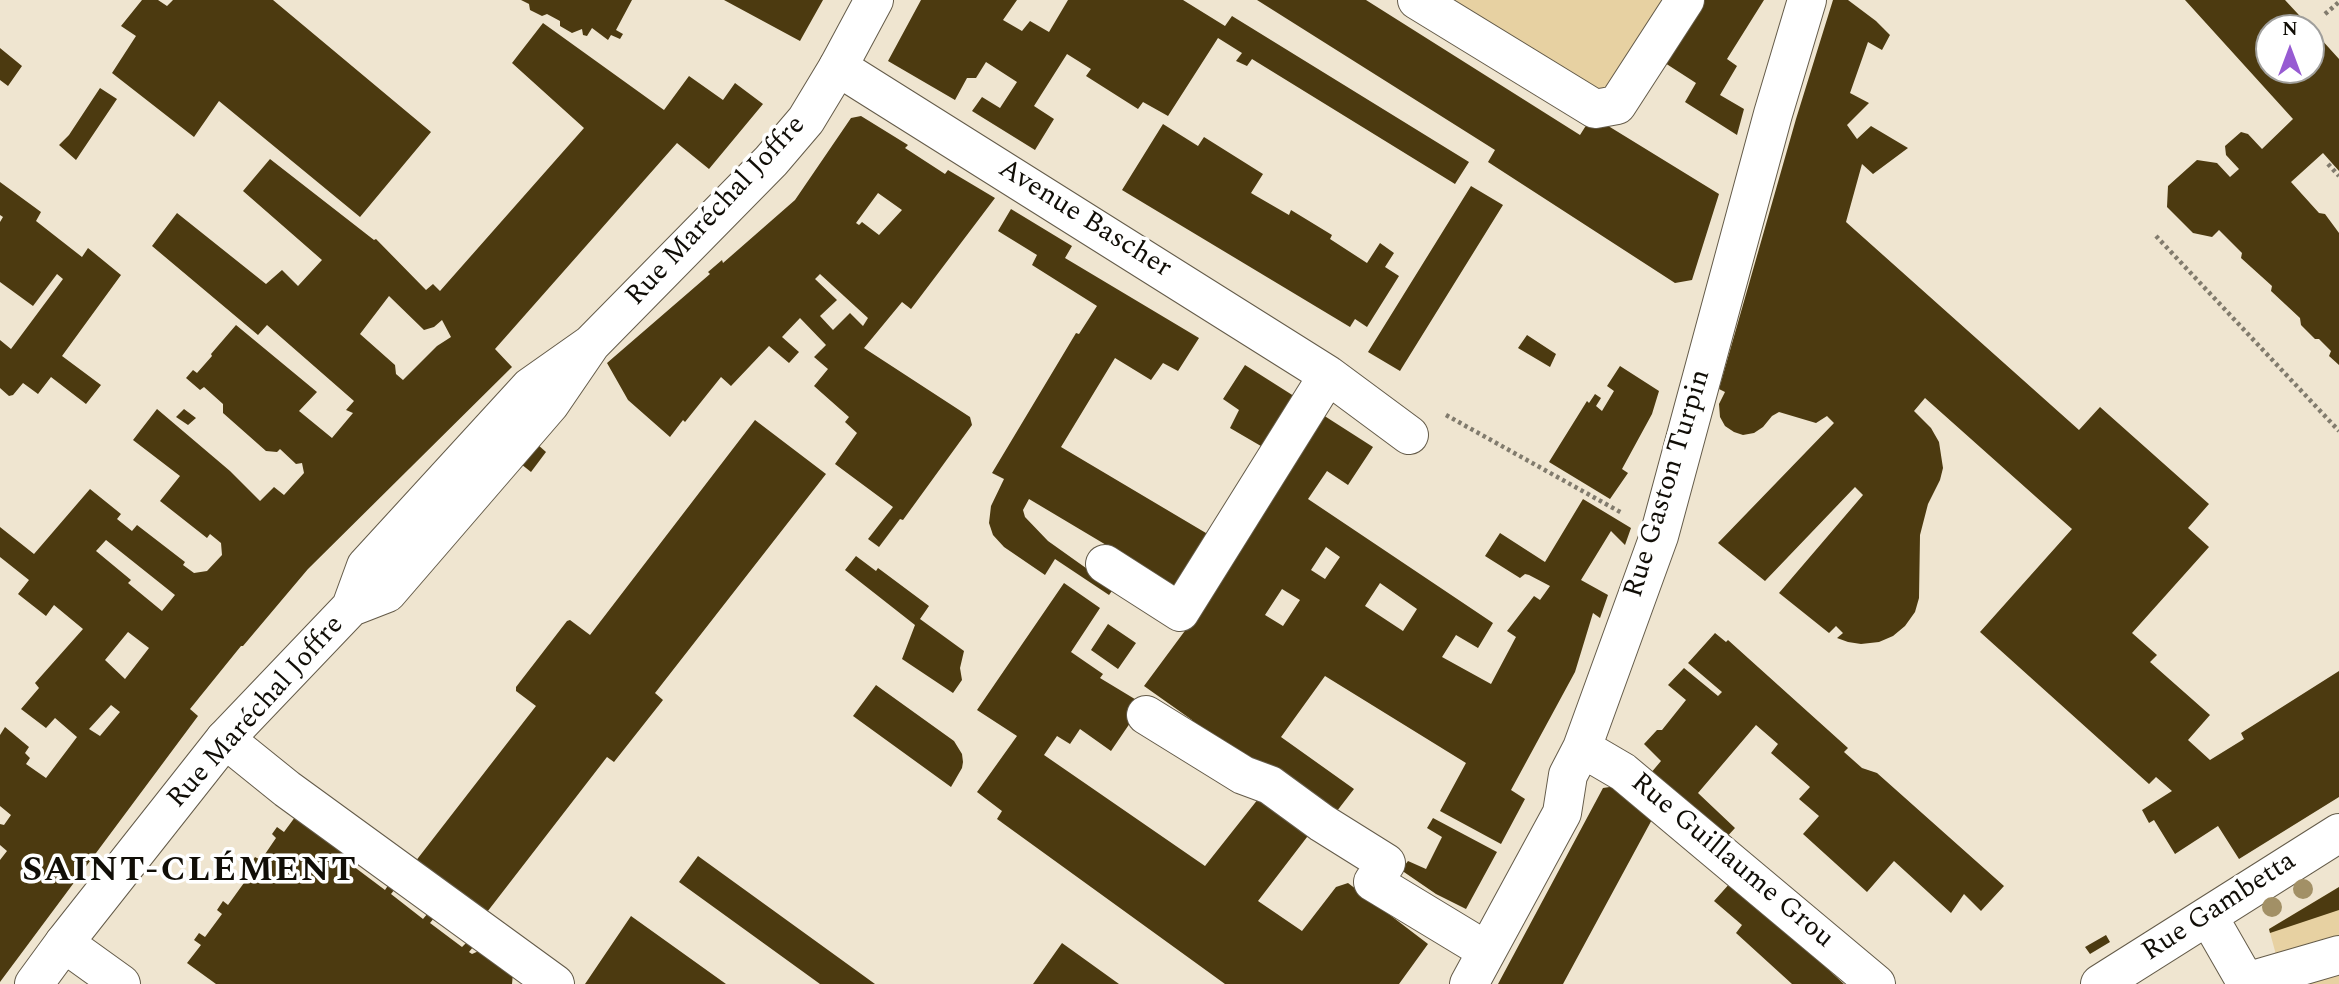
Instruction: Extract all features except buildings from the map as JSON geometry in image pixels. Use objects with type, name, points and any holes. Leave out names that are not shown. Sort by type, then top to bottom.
[{"type":"street","name":"Rue Maréchal Joffre","points":[[34,984],[225,739],[351,607],[387,593],[550,404],[591,344],[771,161],[806,120],[874,0]]},
{"type":"street","points":[[1417,0],[1595,109],[1617,104],[1685,0]]},
{"type":"street","name":"Rue Gaston Turpin","points":[[1469,984],[1562,813],[1568,775],[1582,748],[1659,536],[1773,114],[1807,0]]},
{"type":"street","name":"Avenue Bascher","points":[[838,67],[1328,375],[1409,435]]},
{"type":"street","points":[[1105,564],[1180,612],[1328,375]]},
{"type":"street","points":[[1146,715],[1243,775],[1270,785],[1322,823],[1386,863],[1373,883],[1487,951]]},
{"type":"street","points":[[225,739],[287,789],[544,976]]},
{"type":"street","name":"Rue Guillaume Grou","points":[[1582,748],[1623,772],[1876,984]]},
{"type":"street","name":"Rue Gambetta","points":[[2101,984],[2339,833]]},
{"type":"street","points":[[2208,916],[2247,983],[2339,955]]},
{"type":"street","points":[[64,943],[121,984]]},
{"type":"path","points":[[2325,14],[2339,2]]},
{"type":"path","points":[[2328,164],[2339,176]]},
{"type":"path","points":[[2156,236],[2339,431]]},
{"type":"path","points":[[1409,435],[1427,404],[1617,509]]},
{"type":"shaded area","points":[[1418,0],[1685,0],[1609,118]]},
{"type":"shaded area","points":[[2339,887],[2339,984],[2284,984],[2269,929]]},
{"type":"district","name":"SAINT-CLÉMENT","points":[[190,873]]}]
